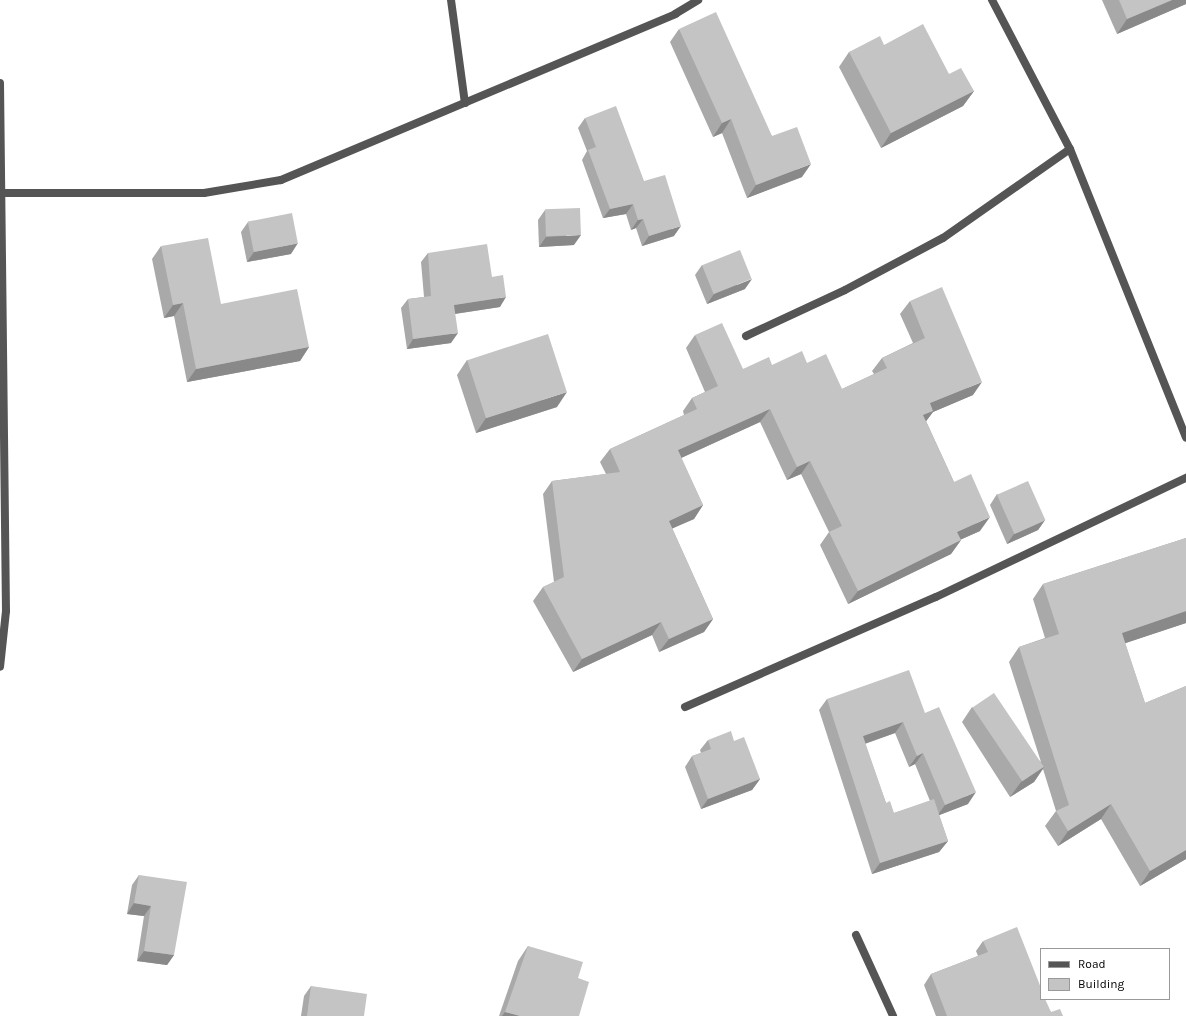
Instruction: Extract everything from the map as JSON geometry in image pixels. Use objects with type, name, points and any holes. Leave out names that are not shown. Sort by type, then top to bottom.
[{"type":"street","points":[[451,0],[464,103]]},
{"type":"street","points":[[4,193],[204,193],[281,180],[675,14],[698,0]]},
{"type":"street","points":[[992,0],[1070,149],[1186,438]]},
{"type":"street","points":[[0,83],[4,193],[6,612],[0,667]]},
{"type":"street","points":[[746,336],[845,290],[943,238],[1070,149]]},
{"type":"street","points":[[685,707],[936,597],[1186,478]]},
{"type":"street","points":[[856,935],[893,1016]]},
{"type":"building","points":[[1119,0],[1172,0],[1127,19]]},
{"type":"building","points":[[716,12],[772,136],[797,127],[811,164],[756,185],[731,119],[722,123],[679,29]]},
{"type":"building","points":[[923,24],[949,74],[961,68],[974,91],[891,133],[849,52],[880,36],[884,45]]},
{"type":"building","points":[[616,106],[644,181],[665,175],[681,226],[649,236],[643,219],[638,220],[633,204],[610,209],[588,150],[596,147],[585,118]]},
{"type":"building","points":[[580,208],[581,235],[546,236],[545,209]]},
{"type":"building","points":[[292,213],[298,243],[254,252],[248,222]]},
{"type":"building","points":[[208,238],[221,304],[297,289],[309,347],[196,369],[183,303],[173,305],[161,246]]},
{"type":"building","points":[[487,244],[492,277],[503,275],[506,297],[454,305],[458,333],[413,339],[408,299],[431,296],[428,253]]},
{"type":"building","points":[[740,250],[752,279],[714,294],[702,265]]},
{"type":"building","points":[[942,287],[982,382],[930,403],[933,411],[923,415],[954,482],[971,474],[990,517],[957,532],[961,540],[858,591],[829,532],[842,526],[810,461],[797,467],[770,409],[678,450],[703,505],[669,521],[713,619],[669,639],[661,622],[582,659],[543,587],[564,577],[552,481],[620,472],[610,449],[697,409],[692,398],[718,386],[695,335],[722,323],[743,369],[769,357],[772,365],[802,351],[807,363],[826,354],[842,389],[887,368],[882,358],[925,338],[910,301]]},
{"type":"building","points":[[548,334],[567,392],[486,418],[467,360]]},
{"type":"building","points":[[1028,481],[1045,520],[1014,534],[997,495]]},
{"type":"building","points":[[1186,538],[1186,611],[1122,633],[1145,703],[1186,686],[1186,850],[1150,871],[1111,804],[1068,831],[1056,811],[1069,805],[1019,647],[1059,634],[1043,584]]},
{"type":"building","points":[[909,670],[925,713],[939,707],[976,792],[945,805],[923,753],[917,756],[903,722],[863,736],[886,803],[890,801],[894,813],[934,799],[948,841],[880,863],[827,699]]},
{"type":"building","points":[[994,693],[1044,767],[1022,781],[972,708]]},
{"type":"building","points":[[731,731],[734,741],[744,737],[760,779],[708,799],[692,756],[711,749],[708,740]]},
{"type":"building","points":[[139,875],[187,882],[174,955],[144,951],[151,906],[134,903]]},
{"type":"building","points":[[1017,927],[1040,985],[1040,1000],[1045,1000],[1051,1012],[1060,1009],[1063,1016],[947,1016],[931,974],[988,952],[983,941]]},
{"type":"building","points":[[528,946],[583,962],[578,978],[589,982],[579,1016],[520,1016],[505,1012]]},
{"type":"building","points":[[311,986],[367,994],[364,1016],[307,1016]]}]
